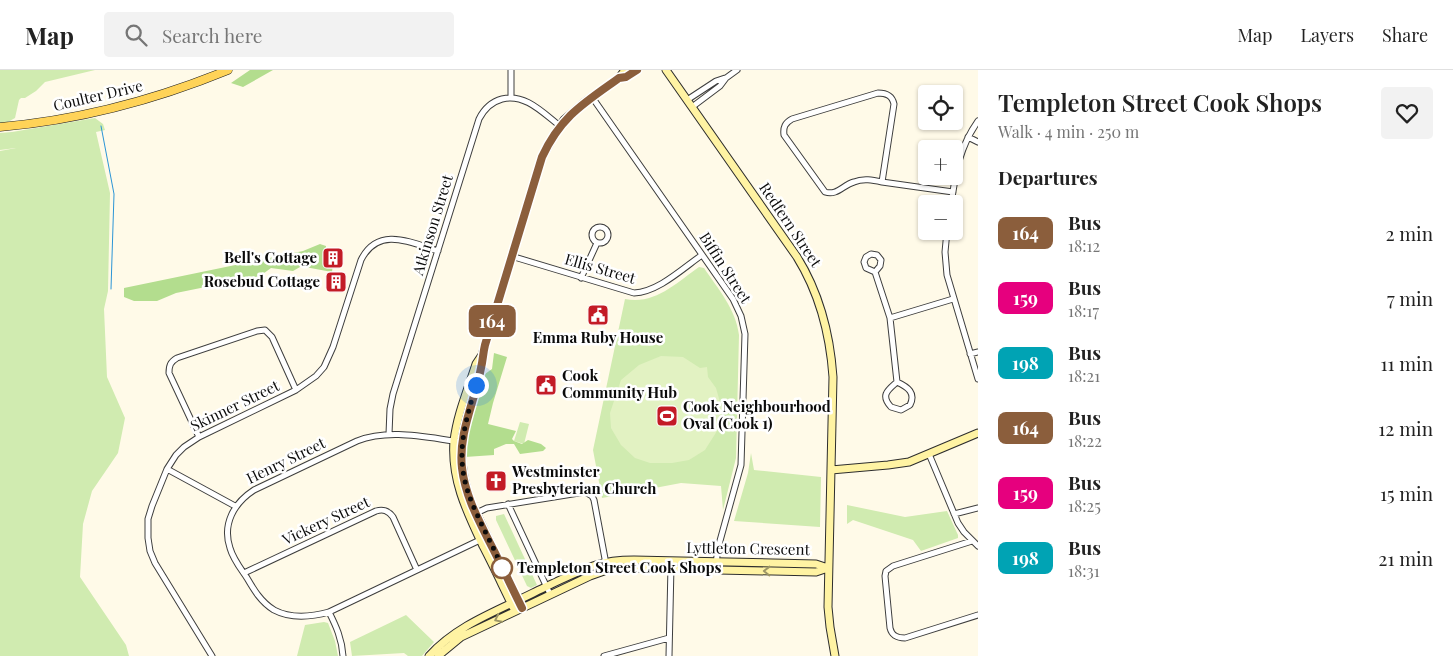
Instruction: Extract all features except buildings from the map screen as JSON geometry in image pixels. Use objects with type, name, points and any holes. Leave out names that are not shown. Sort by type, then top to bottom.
[{"type":"main road","name":"Coulter Drive","points":[[0,127],[50,121],[104,110],[169,92],[228,70]]},
{"type":"street","points":[[511,70],[511,97],[523,99],[530,103],[560,126]]},
{"type":"street","points":[[517,606],[472,515],[458,442],[466,422],[482,367],[482,355],[542,157],[560,126],[574,110],[619,78],[625,70]]},
{"type":"street","points":[[619,78],[626,77],[637,70]]},
{"type":"street","name":"Redfern Street","points":[[666,70],[797,257],[814,289],[828,334],[833,377],[828,608],[836,656]]},
{"type":"street","points":[[692,107],[720,86],[726,78],[737,70]]},
{"type":"street","points":[[687,100],[716,81],[726,78]]},
{"type":"street","points":[[882,182],[894,104],[891,97],[887,94],[878,93],[792,119],[785,124],[784,135],[825,192],[835,193],[849,184],[863,180],[953,192]]},
{"type":"street","name":"Atkinson Street","points":[[389,434],[393,394],[479,119],[482,112],[491,104],[511,97]]},
{"type":"street","name":"Biffin Street","points":[[592,97],[736,304],[741,316],[744,328],[742,465],[718,548],[716,570]]},
{"type":"street","points":[[952,195],[959,160],[968,137],[978,121]]},
{"type":"street","points":[[968,137],[978,142]]},
{"type":"street","name":"Skinner Street","points":[[212,656],[158,568],[150,551],[148,519],[166,469],[184,447],[199,437],[296,390],[316,376],[329,358],[360,260],[366,250],[372,245],[384,240],[396,239],[438,250]]},
{"type":"street","points":[[946,240],[945,260],[947,274],[978,379]]},
{"type":"street","points":[[581,278],[597,243]]},
{"type":"street","name":"Ellis Street","points":[[511,256],[626,292],[642,293],[657,287],[702,255]]},
{"type":"street","points":[[876,272],[890,318],[897,382]]},
{"type":"street","points":[[890,318],[954,299]]},
{"type":"street","points":[[199,437],[169,373],[170,364],[177,358],[265,330],[272,337],[296,390]]},
{"type":"street","points":[[970,354],[978,352]]},
{"type":"street","points":[[897,382],[907,387],[912,395],[910,405],[901,410],[891,407],[886,400],[887,391],[897,382]]},
{"type":"street","points":[[831,470],[902,463],[929,454],[978,433]]},
{"type":"street","name":"Henry Street","points":[[235,506],[243,497],[254,490],[357,441],[378,434],[458,442]]},
{"type":"street","points":[[929,454],[954,514],[964,532],[978,546]]},
{"type":"street","points":[[166,469],[235,506],[228,525],[228,539],[232,553],[259,598],[274,610],[295,616],[307,617],[329,612],[484,538]]},
{"type":"street","points":[[472,515],[488,508],[508,504],[580,492],[589,494],[594,500],[606,567]]},
{"type":"street","points":[[508,504],[548,591]]},
{"type":"street","points":[[954,514],[978,508]]},
{"type":"street","name":"Vickery Street","points":[[244,574],[376,510],[382,510],[391,514],[417,570]]},
{"type":"street","points":[[972,541],[893,566],[886,571],[885,576],[890,628],[892,634],[896,637],[905,638],[978,615]]},
{"type":"street","name":"Lyttleton Crescent","points":[[606,567],[625,560],[816,564],[828,568]]},
{"type":"street","points":[[668,656],[671,561]]},
{"type":"street","name":"Lyttleton Crescent","points":[[429,656],[455,633],[548,591],[583,570],[606,567],[816,572],[828,568]]},
{"type":"street","name":"Lyttleton Crescent","points":[[438,656],[462,637],[517,606]]},
{"type":"street","points":[[329,612],[339,633],[343,656]]},
{"type":"street","points":[[604,656],[669,638]]},
{"type":"green space","points":[[0,70],[95,70],[45,82],[36,91],[19,100],[15,118],[6,123],[0,123]]},
{"type":"green space","points":[[250,70],[273,70],[243,87],[231,83]]},
{"type":"green space","points":[[95,118],[103,124],[105,130],[96,132],[110,193],[108,291],[104,309],[107,377],[125,418],[118,453],[92,491],[83,524],[80,577],[126,645],[129,656],[0,656],[0,151],[16,148],[0,150],[0,133]]},
{"type":"green space","points":[[320,244],[326,246],[326,259],[333,263],[332,272],[305,267],[300,267],[293,271],[271,268],[260,276],[176,293],[157,301],[134,301],[124,297],[124,288],[303,251]]},
{"type":"green space","points":[[699,267],[704,268],[726,300],[734,317],[739,335],[736,458],[723,510],[721,486],[681,483],[602,498],[593,450],[625,299],[636,300],[656,296]]},
{"type":"green space","points":[[494,353],[507,357],[488,424],[516,431],[512,439],[514,441],[522,444],[528,440],[541,444],[546,448],[543,451],[520,454],[514,444],[506,444],[494,449],[494,455],[465,457],[472,415],[485,374],[492,369]]},
{"type":"green space","name":"Cook Neighbourhood Oval (Cook 1)","points":[[661,356],[683,357],[700,368],[707,367],[708,377],[716,388],[722,409],[717,431],[705,450],[689,460],[672,463],[650,463],[635,458],[621,445],[611,428],[610,413],[621,380],[639,365]]},
{"type":"green space","points":[[520,422],[529,424],[524,444],[514,441]]},
{"type":"green space","points":[[751,453],[754,470],[821,477],[820,527],[734,521],[748,473]]},
{"type":"green space","points":[[847,505],[905,517],[947,511],[958,538],[921,551],[913,540],[853,520],[847,524]]},
{"type":"green space","points":[[504,514],[537,585],[531,588],[527,586],[496,520],[496,516]]},
{"type":"green space","points":[[406,615],[434,642],[422,656],[408,656],[404,653],[352,656],[350,642]]},
{"type":"green space","points":[[328,623],[338,656],[297,656],[305,625]]},
{"type":"waterway","points":[[101,126],[114,194],[111,289]]},
{"type":"bus line","name":"164","points":[[522,608],[470,500],[465,484],[461,451],[466,422],[482,367],[482,355],[511,256],[542,157],[548,144],[564,120],[574,110],[619,78],[626,77],[637,70]]},
{"type":"place","name":"Bell's Cottage","points":[[333,258]]},
{"type":"place","name":"Rosebud Cottage","points":[[336,282]]},
{"type":"place","name":"Emma Ruby House","points":[[598,315]]},
{"type":"place","name":"Cook Community Hub","points":[[546,385]]},
{"type":"place","name":"Cook Neighbourhood Oval (Cook 1)","points":[[667,416]]},
{"type":"place","name":"Westminster Presbyterian Church","points":[[496,481]]},
{"type":"place","name":"Templeton Street Cook Shops","points":[[502,568]]},
{"type":"route","points":[[476,385],[462,442],[462,468],[470,500],[502,568]]}]
